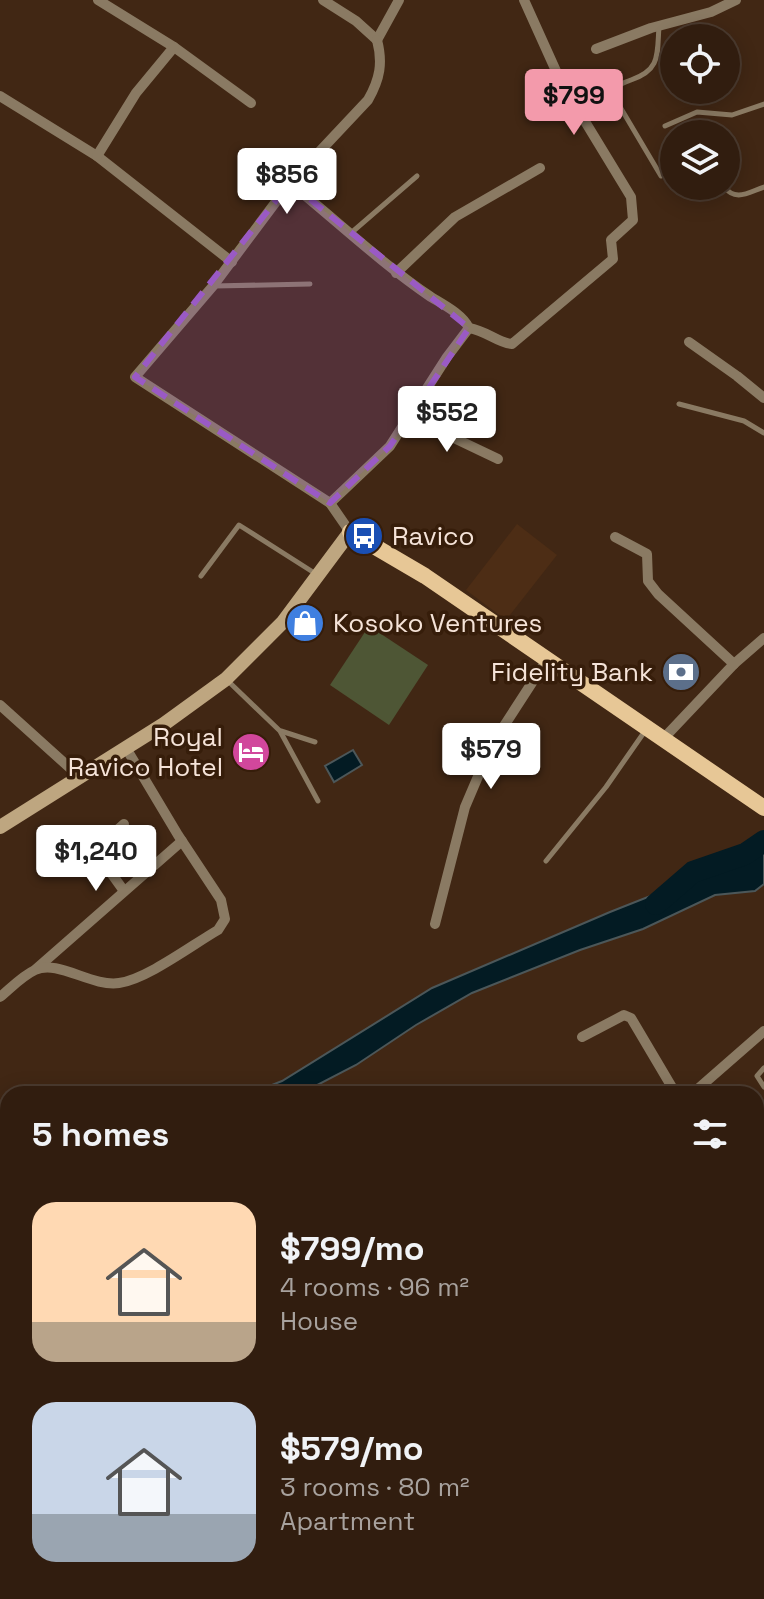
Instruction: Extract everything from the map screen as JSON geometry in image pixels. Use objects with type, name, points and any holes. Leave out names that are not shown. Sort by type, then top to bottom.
[{"type":"main road","points":[[350,532],[425,576],[764,808]]},
{"type":"street","points":[[98,0],[174,47],[251,103]]},
{"type":"street","points":[[323,0],[356,21],[377,40]]},
{"type":"street","points":[[0,827],[81,778],[226,679],[283,622],[350,532],[330,503],[135,377],[213,286],[290,183],[368,100],[377,85],[381,69],[377,40],[399,0]]},
{"type":"street","points":[[290,183],[396,273],[460,317],[469,328],[482,330],[504,343],[512,344],[613,259],[611,240],[633,220],[631,197],[561,82],[524,0]]},
{"type":"street","points":[[596,49],[659,25],[700,16],[736,0]]},
{"type":"street","points":[[97,156],[136,93],[174,47]]},
{"type":"street","points":[[0,96],[97,156],[232,262]]},
{"type":"street","points":[[396,273],[455,217],[540,168]]},
{"type":"street","points":[[330,503],[390,446],[469,328]]},
{"type":"street","points":[[689,342],[764,398]]},
{"type":"street","points":[[410,417],[498,459]]},
{"type":"street","points":[[615,537],[647,554],[648,581],[658,594],[734,664]]},
{"type":"street","points":[[663,739],[734,664],[764,638]]},
{"type":"street","points":[[435,924],[465,807],[491,746],[548,658]]},
{"type":"street","points":[[0,705],[81,778]]},
{"type":"street","points":[[33,970],[54,968],[101,984],[121,983],[142,975],[218,930],[225,919],[221,900],[126,748]]},
{"type":"street","points":[[124,824],[104,842],[108,850],[101,859],[124,891]]},
{"type":"street","points":[[0,997],[182,841]]},
{"type":"street","points":[[582,1037],[624,1015],[631,1018],[671,1086]]},
{"type":"street","points":[[701,1086],[764,1031]]},
{"type":"lane","points":[[659,25],[657,56],[653,67],[638,78],[619,84],[614,91],[616,100],[660,174]]},
{"type":"lane","points":[[679,120],[697,112],[732,115],[764,104]]},
{"type":"lane","points":[[351,233],[417,176]]},
{"type":"lane","points":[[740,195],[764,187]]},
{"type":"lane","points":[[213,286],[310,284]]},
{"type":"lane","points":[[679,404],[744,421],[764,433]]},
{"type":"lane","points":[[201,576],[239,525],[317,575]]},
{"type":"lane","points":[[226,679],[280,731],[318,801]]},
{"type":"lane","points":[[546,861],[606,787],[647,729]]},
{"type":"lane","points":[[280,731],[315,742]]},
{"type":"lane","points":[[763,1086],[757,1076],[764,1068]]},
{"type":"highlighted area","points":[[290,183],[469,328],[390,446],[330,503],[135,377]]},
{"type":"shaded area","points":[[517,524],[557,555],[506,620],[466,590]]},
{"type":"green space","points":[[369,626],[428,665],[389,725],[330,685]]},
{"type":"water","points":[[353,750],[362,765],[334,782],[325,766]]},
{"type":"water","points":[[764,851],[764,884],[755,891],[715,895],[643,929],[580,950],[472,993],[356,1065],[315,1086],[269,1086],[432,988]]},
{"type":"waterway","points":[[656,904],[693,872],[745,854],[764,841]]},
{"type":"place","name":"Ravico","points":[[364,536]]},
{"type":"place","name":"Kosoko Ventures","points":[[305,623]]},
{"type":"place","name":"Fidelity Bank","points":[[681,672]]},
{"type":"place","name":"Royal Ravico Hotel","points":[[251,752]]}]
